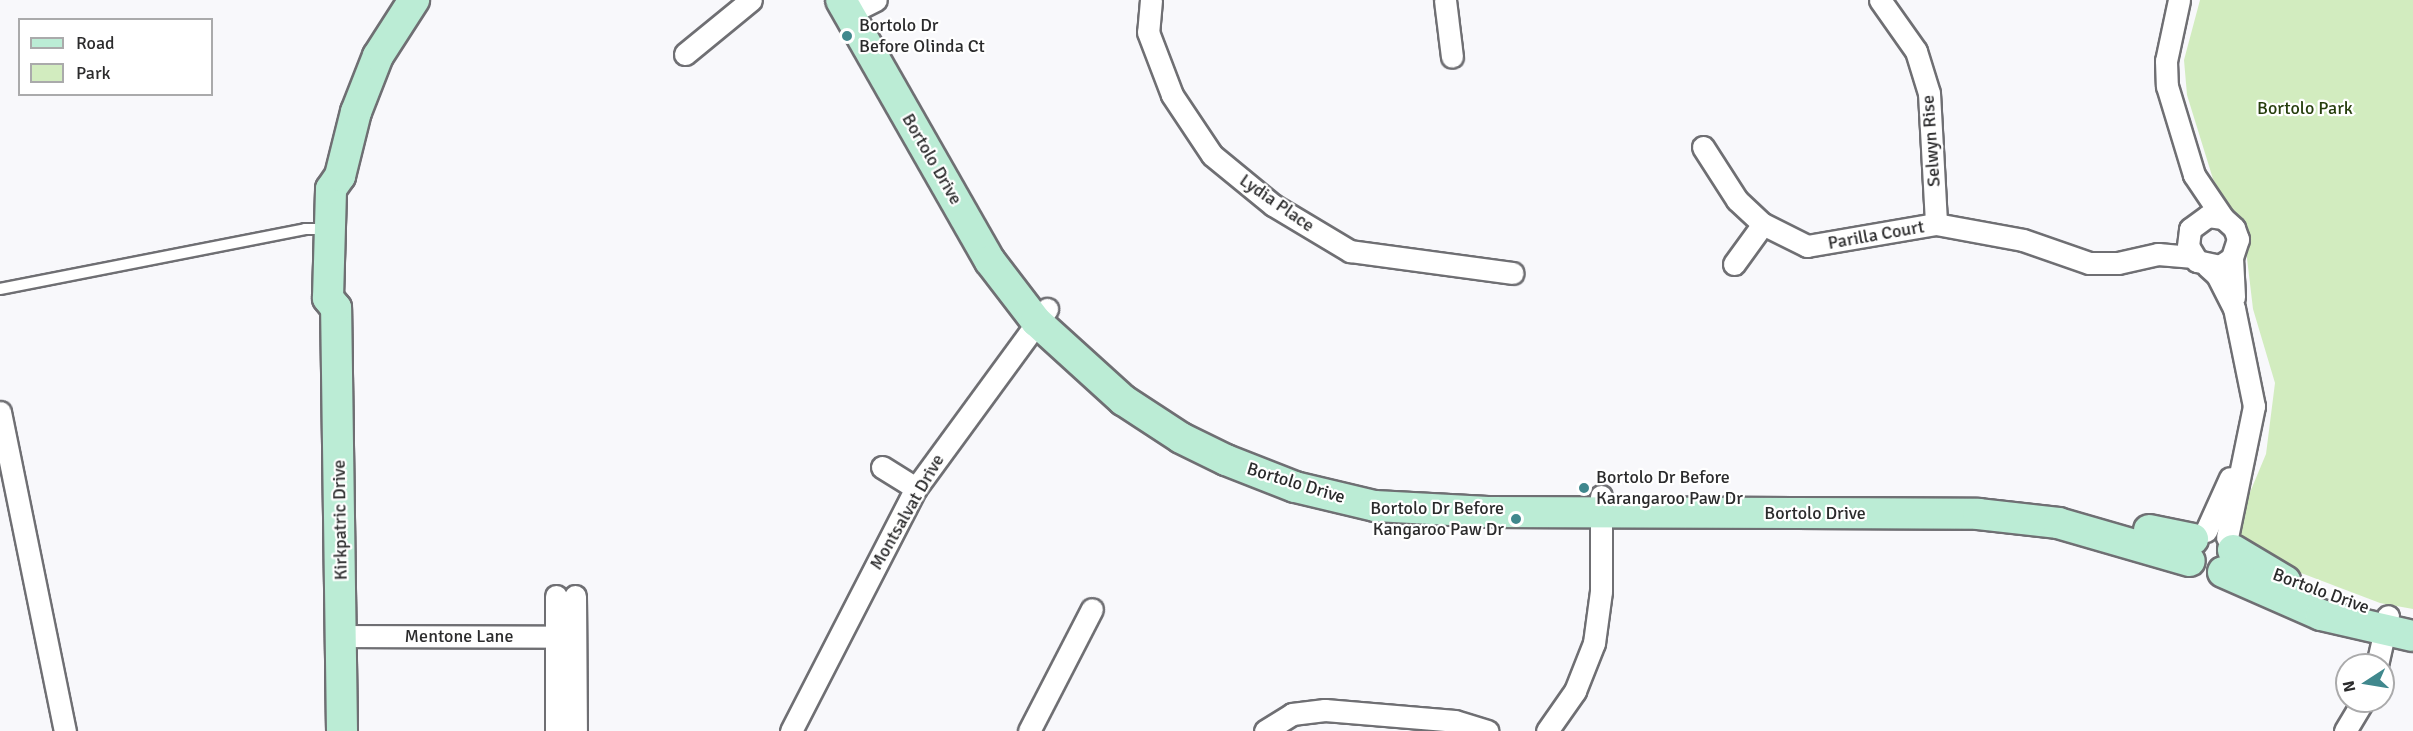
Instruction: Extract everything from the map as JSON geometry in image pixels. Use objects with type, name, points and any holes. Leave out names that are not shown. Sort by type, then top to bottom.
[{"type":"street","name":"Kirkpatric Drive","points":[[342,731],[336,308],[328,298],[334,242],[331,189],[340,176],[356,112],[378,56],[414,0]]},
{"type":"street","points":[[685,54],[751,0]]},
{"type":"street","name":"Lydia Place","points":[[1150,0],[1148,32],[1172,95],[1212,155],[1273,205],[1350,251],[1513,273]]},
{"type":"street","points":[[1445,0],[1452,57]]},
{"type":"street","name":"Selwyn Rise","points":[[1880,0],[1916,51],[1929,93],[1935,224]]},
{"type":"street","points":[[2179,0],[2166,61],[2167,86],[2194,176],[2193,226],[2188,246],[2200,262],[2217,275],[2234,308]]},
{"type":"street","name":"Bortolo Drive","points":[[858,4],[1041,315],[1134,386],[1191,424],[1269,461],[1348,484],[1421,494],[1602,504],[2004,499],[2065,507],[2212,548],[2282,580],[2400,625]]},
{"type":"street","name":"Parilla Court","points":[[1703,147],[1737,200],[1763,224],[1807,246],[1935,224],[2023,240],[2089,263],[2118,263],[2158,254],[2200,262]]},
{"type":"street","name":"Kirkpatric Drive","points":[[336,308],[344,298],[348,192],[340,176]]},
{"type":"street","points":[[2194,176],[2223,218],[2234,228],[2238,239],[2232,258],[2234,308],[2254,406],[2245,449],[2212,548]]},
{"type":"street","points":[[2193,226],[2208,216],[2223,218]]},
{"type":"street","points":[[1734,264],[1763,224]]},
{"type":"street","name":"Parilla Court","points":[[2158,254],[2193,226]]},
{"type":"street","points":[[2200,262],[2220,266],[2232,258]]},
{"type":"street","name":"Montsalvat Drive","points":[[791,731],[916,488],[1041,315]]},
{"type":"street","points":[[0,412],[65,731]]},
{"type":"street","points":[[882,468],[916,488]]},
{"type":"street","points":[[1547,731],[1575,691],[1593,643],[1601,591],[1602,504]]},
{"type":"street","points":[[566,596],[566,637],[576,731]]},
{"type":"street","points":[[1029,731],[1092,609]]},
{"type":"street","points":[[2384,653],[2400,625]]},
{"type":"street","name":"Mentone Lane","points":[[342,636],[566,637]]},
{"type":"street","points":[[556,731],[566,637]]},
{"type":"street","points":[[1265,731],[1292,714],[1325,710],[1455,721],[1488,731]]},
{"type":"street","points":[[2345,731],[2356,713]]},
{"type":"lane","points":[[0,289],[305,229],[334,242]]},
{"type":"green space","name":"Bortolo Park","points":[[2200,0],[2413,0],[2413,609],[2380,603],[2228,545],[2266,454],[2275,383],[2253,309],[2244,233],[2213,179],[2187,95],[2184,60]]},
{"type":"place","name":"Bortolo Dr Before Olinda Ct","points":[[847,36]]},
{"type":"place","name":"Bortolo Dr Before Karangaroo Paw Dr","points":[[1584,488]]},
{"type":"place","name":"Bortolo Dr Before Kangaroo Paw Dr","points":[[1516,519]]}]
